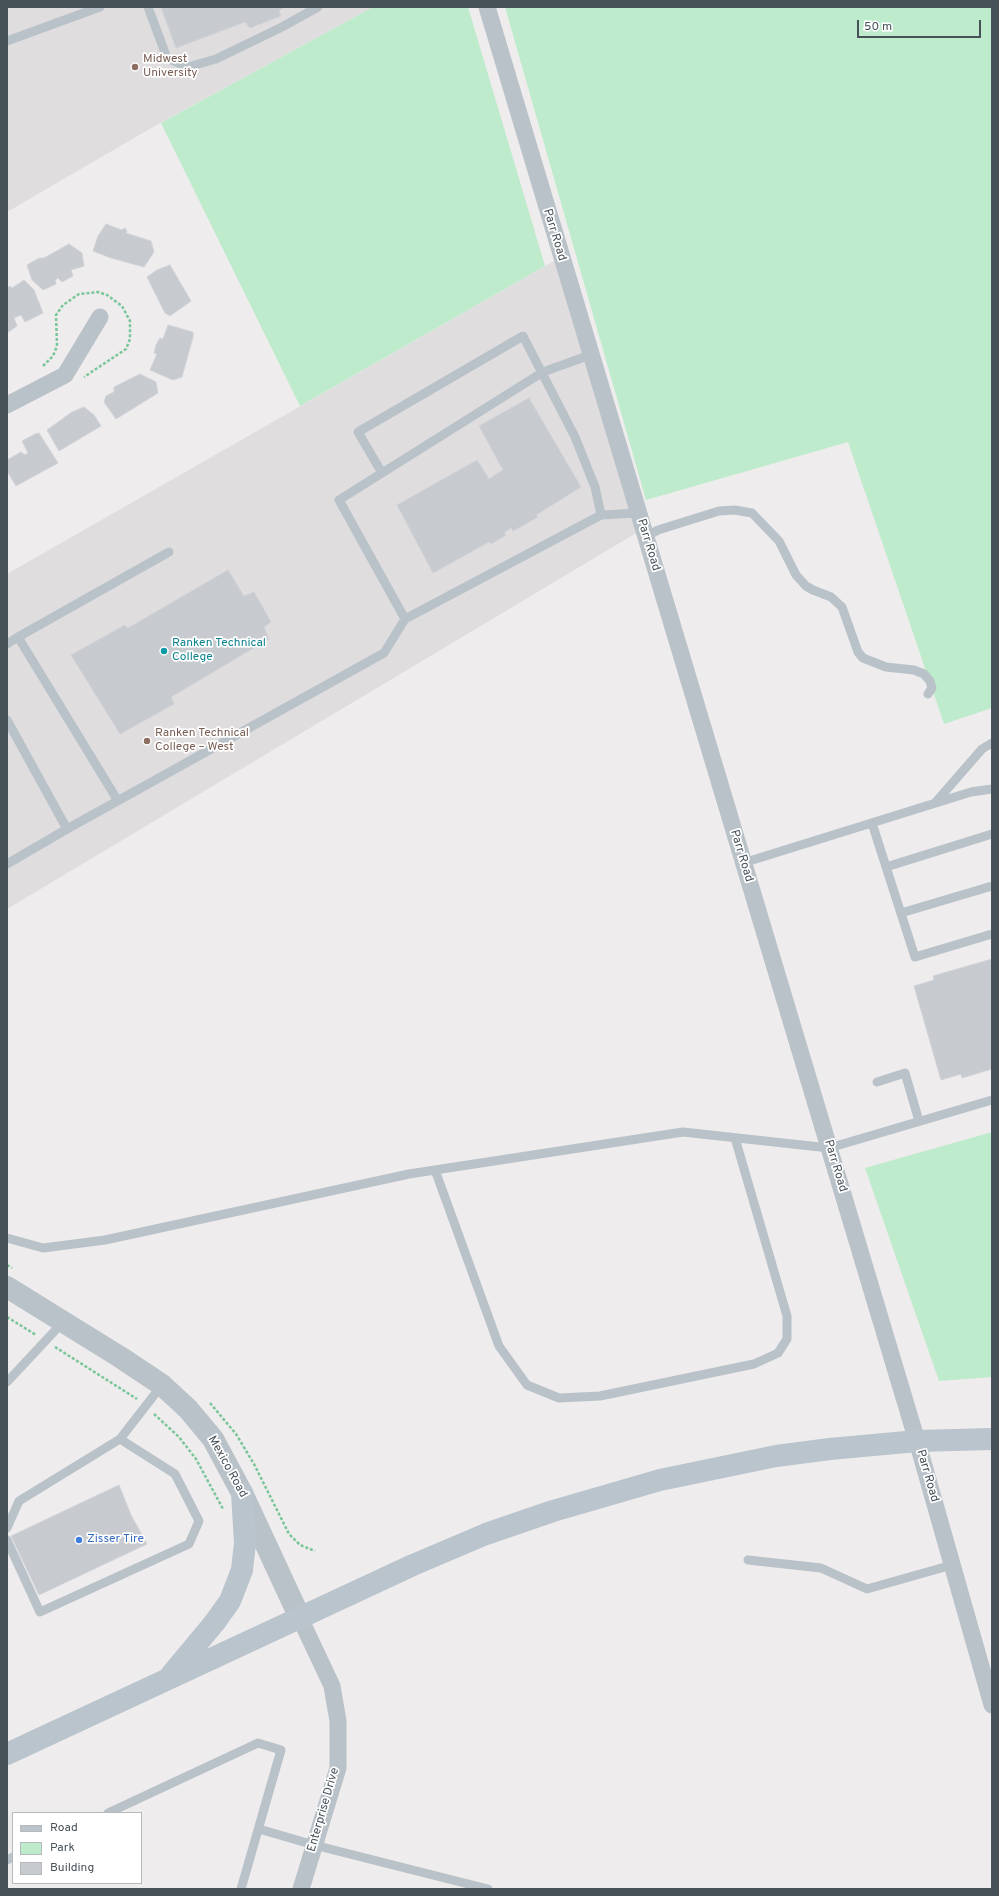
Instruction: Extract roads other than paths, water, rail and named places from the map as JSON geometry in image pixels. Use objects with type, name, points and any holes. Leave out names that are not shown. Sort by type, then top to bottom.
[{"type":"main road","points":[[7,1754],[413,1565],[486,1534],[603,1495],[660,1480],[776,1456],[830,1449],[917,1441],[992,1439]]},
{"type":"main road","points":[[168,1678],[215,1622],[232,1594],[242,1570],[245,1543],[242,1493]]},
{"type":"street","name":"Parr Road","points":[[487,7],[590,355],[917,1441],[992,1705]]},
{"type":"street","points":[[7,406],[65,375],[100,317]]},
{"type":"street","name":"Mexico Road","points":[[7,1287],[162,1385],[188,1409],[214,1439],[242,1493],[300,1618]]},
{"type":"street","name":"Enterprise Drive","points":[[300,1618],[332,1686],[338,1721],[338,1768],[301,1889]]},
{"type":"lane","points":[[7,41],[100,7]]},
{"type":"lane","points":[[148,7],[167,58],[188,67],[216,59],[282,27],[318,7]]},
{"type":"lane","points":[[382,473],[358,432],[523,336],[575,437],[595,487],[601,515]]},
{"type":"lane","points":[[405,619],[339,500],[542,372],[590,355]]},
{"type":"lane","points":[[645,537],[658,530],[719,511],[735,510],[752,513],[779,542],[796,575],[803,583],[813,590],[831,597],[842,607],[858,652],[864,658],[886,666],[914,670],[924,674],[930,681],[932,688],[928,694]]},
{"type":"lane","points":[[7,864],[118,800],[384,653],[405,619],[601,515],[638,513]]},
{"type":"lane","points":[[7,644],[169,552]]},
{"type":"lane","points":[[18,637],[118,800]]},
{"type":"lane","points":[[7,720],[67,829]]},
{"type":"lane","points":[[934,804],[982,749],[992,743]]},
{"type":"lane","points":[[743,863],[971,792],[992,789]]},
{"type":"lane","points":[[872,823],[915,957],[992,934]]},
{"type":"lane","points":[[886,867],[992,834]]},
{"type":"lane","points":[[901,913],[992,886]]},
{"type":"lane","points":[[877,1082],[905,1073],[919,1121]]},
{"type":"lane","points":[[7,1238],[43,1248],[105,1240],[393,1177],[683,1132],[829,1148],[992,1100]]},
{"type":"lane","points":[[435,1170],[499,1346],[527,1385],[558,1398],[600,1396],[754,1364],[778,1353],[787,1339],[787,1316],[735,1138]]},
{"type":"lane","points":[[7,1382],[63,1322]]},
{"type":"lane","points":[[7,1528],[19,1501],[120,1438],[162,1385]]},
{"type":"lane","points":[[7,1540],[40,1612],[189,1544],[199,1521],[175,1474],[120,1438]]},
{"type":"lane","points":[[748,1560],[821,1568],[867,1589],[952,1565]]},
{"type":"lane","points":[[110,1812],[258,1743],[281,1750],[241,1889]]},
{"type":"lane","points":[[259,1829],[314,1845],[488,1889]]},
{"type":"place","name":"Midwest University","points":[[135,67]]},
{"type":"place","name":"Ranken Technical College","points":[[164,651]]},
{"type":"place","name":"Ranken Technical College – West","points":[[147,741]]},
{"type":"place","name":"Zisser Tire","points":[[79,1540]]}]
